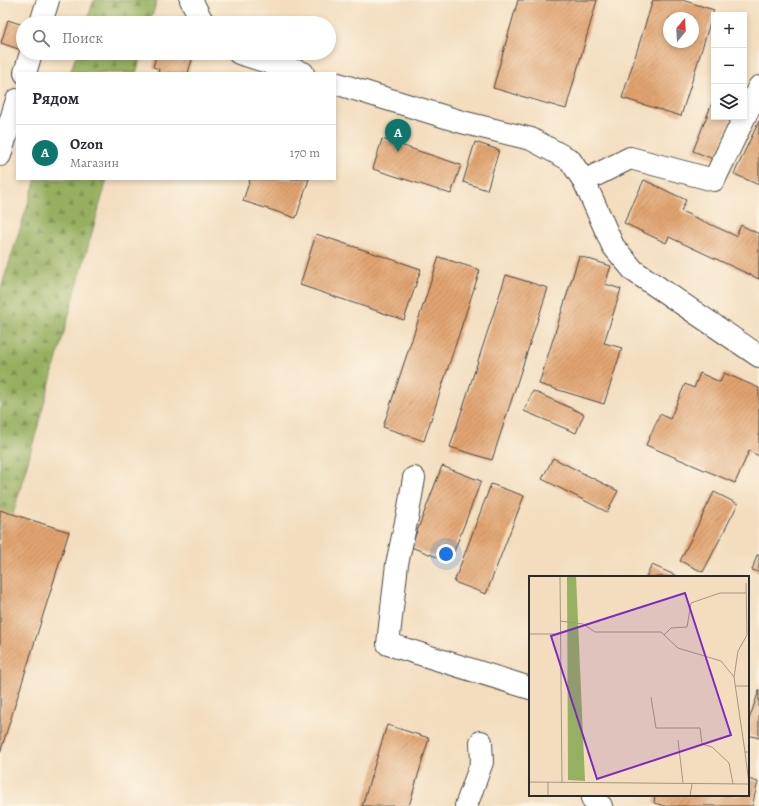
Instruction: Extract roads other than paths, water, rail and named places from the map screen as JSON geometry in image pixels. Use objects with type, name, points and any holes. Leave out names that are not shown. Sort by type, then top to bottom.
[{"type":"street","points":[[191,0],[199,16]]},
{"type":"street","points":[[25,72],[29,60]]},
{"type":"street","points":[[262,60],[301,72]]},
{"type":"street","points":[[336,83],[462,122],[530,139],[570,160],[584,181],[613,246],[634,271],[759,356]]},
{"type":"street","points":[[584,181],[630,158],[714,180],[759,88]]},
{"type":"street","points":[[0,155],[16,103]]},
{"type":"street","points":[[414,478],[397,564],[388,644],[529,688]]},
{"type":"street","points":[[466,806],[482,762],[481,742]]},
{"type":"street","points":[[594,796],[593,800],[601,806]]},
{"type":"place","name":"Ozon","points":[[398,152]]}]
